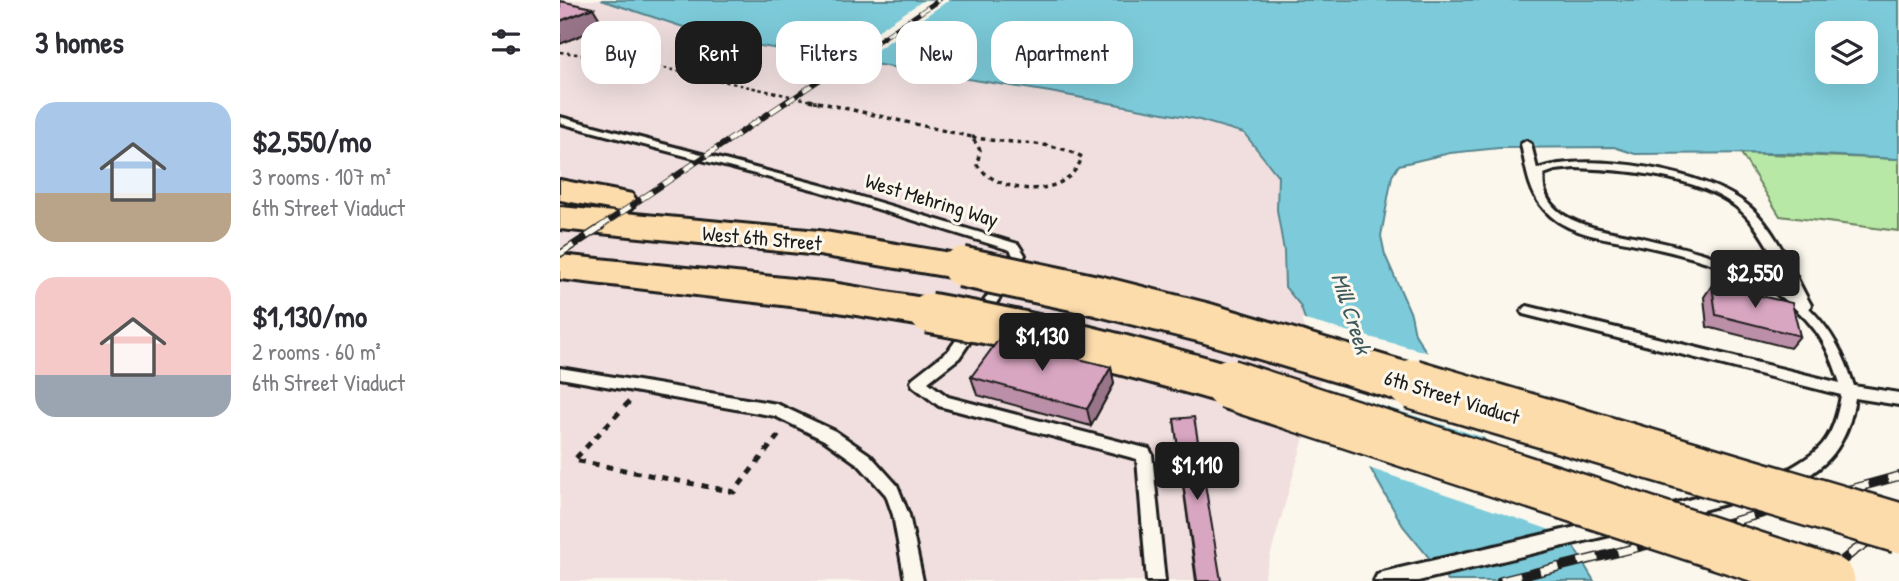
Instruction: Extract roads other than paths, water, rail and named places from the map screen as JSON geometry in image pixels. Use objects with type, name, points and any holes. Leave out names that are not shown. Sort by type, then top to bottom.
[{"type":"highway","points":[[560,190],[795,228],[819,243]]},
{"type":"highway","name":"West 6th Street","points":[[560,218],[819,243],[962,267]]},
{"type":"highway","points":[[560,267],[832,297],[1003,326],[1122,354],[1255,392],[1829,581]]},
{"type":"highway","name":"6th Street Viaduct","points":[[962,267],[1100,296],[1206,323],[1899,528]]},
{"type":"lane","name":"West Mehring Way","points":[[560,120],[820,188],[1014,247],[1019,255],[969,334],[954,354],[918,383],[944,402],[1144,454],[1156,581]]},
{"type":"lane","points":[[1526,144],[1542,200],[1552,212],[1593,231],[1707,257],[1737,268],[1787,295],[1812,316]]},
{"type":"lane","points":[[1383,581],[1621,524],[1784,480],[1818,461],[1836,443],[1845,423],[1849,391],[1840,360],[1752,215],[1719,191],[1676,177],[1644,172],[1562,165],[1539,172],[1537,185]]},
{"type":"lane","points":[[1527,311],[1849,391],[1899,399]]},
{"type":"lane","points":[[560,373],[777,410],[794,416],[839,441],[887,483],[899,505],[914,581]]},
{"type":"water","name":"Mill Creek","points":[[601,0],[1899,0],[1899,159],[1782,153],[1635,154],[1614,147],[1499,148],[1450,153],[1399,165],[1392,176],[1381,236],[1385,255],[1411,314],[1415,334],[1475,430],[1551,509],[1594,581],[1448,581],[1403,526],[1339,413],[1300,305],[1285,287],[1284,251],[1277,210],[1278,176],[1244,133],[1196,119],[1000,84],[1133,84],[1133,21],[991,21],[991,83],[977,80],[977,21],[896,21],[896,68],[882,65],[882,21],[776,21],[776,48],[762,46],[762,21],[675,21],[675,24]]},
{"type":"railway","points":[[787,102],[939,0]]},
{"type":"railway","points":[[598,228],[789,100]]},
{"type":"railway","points":[[560,254],[601,227]]},
{"type":"railway","points":[[1501,581],[1643,546],[1899,476]]},
{"type":"railway","points":[[1818,581],[1854,551],[1899,522]]}]
